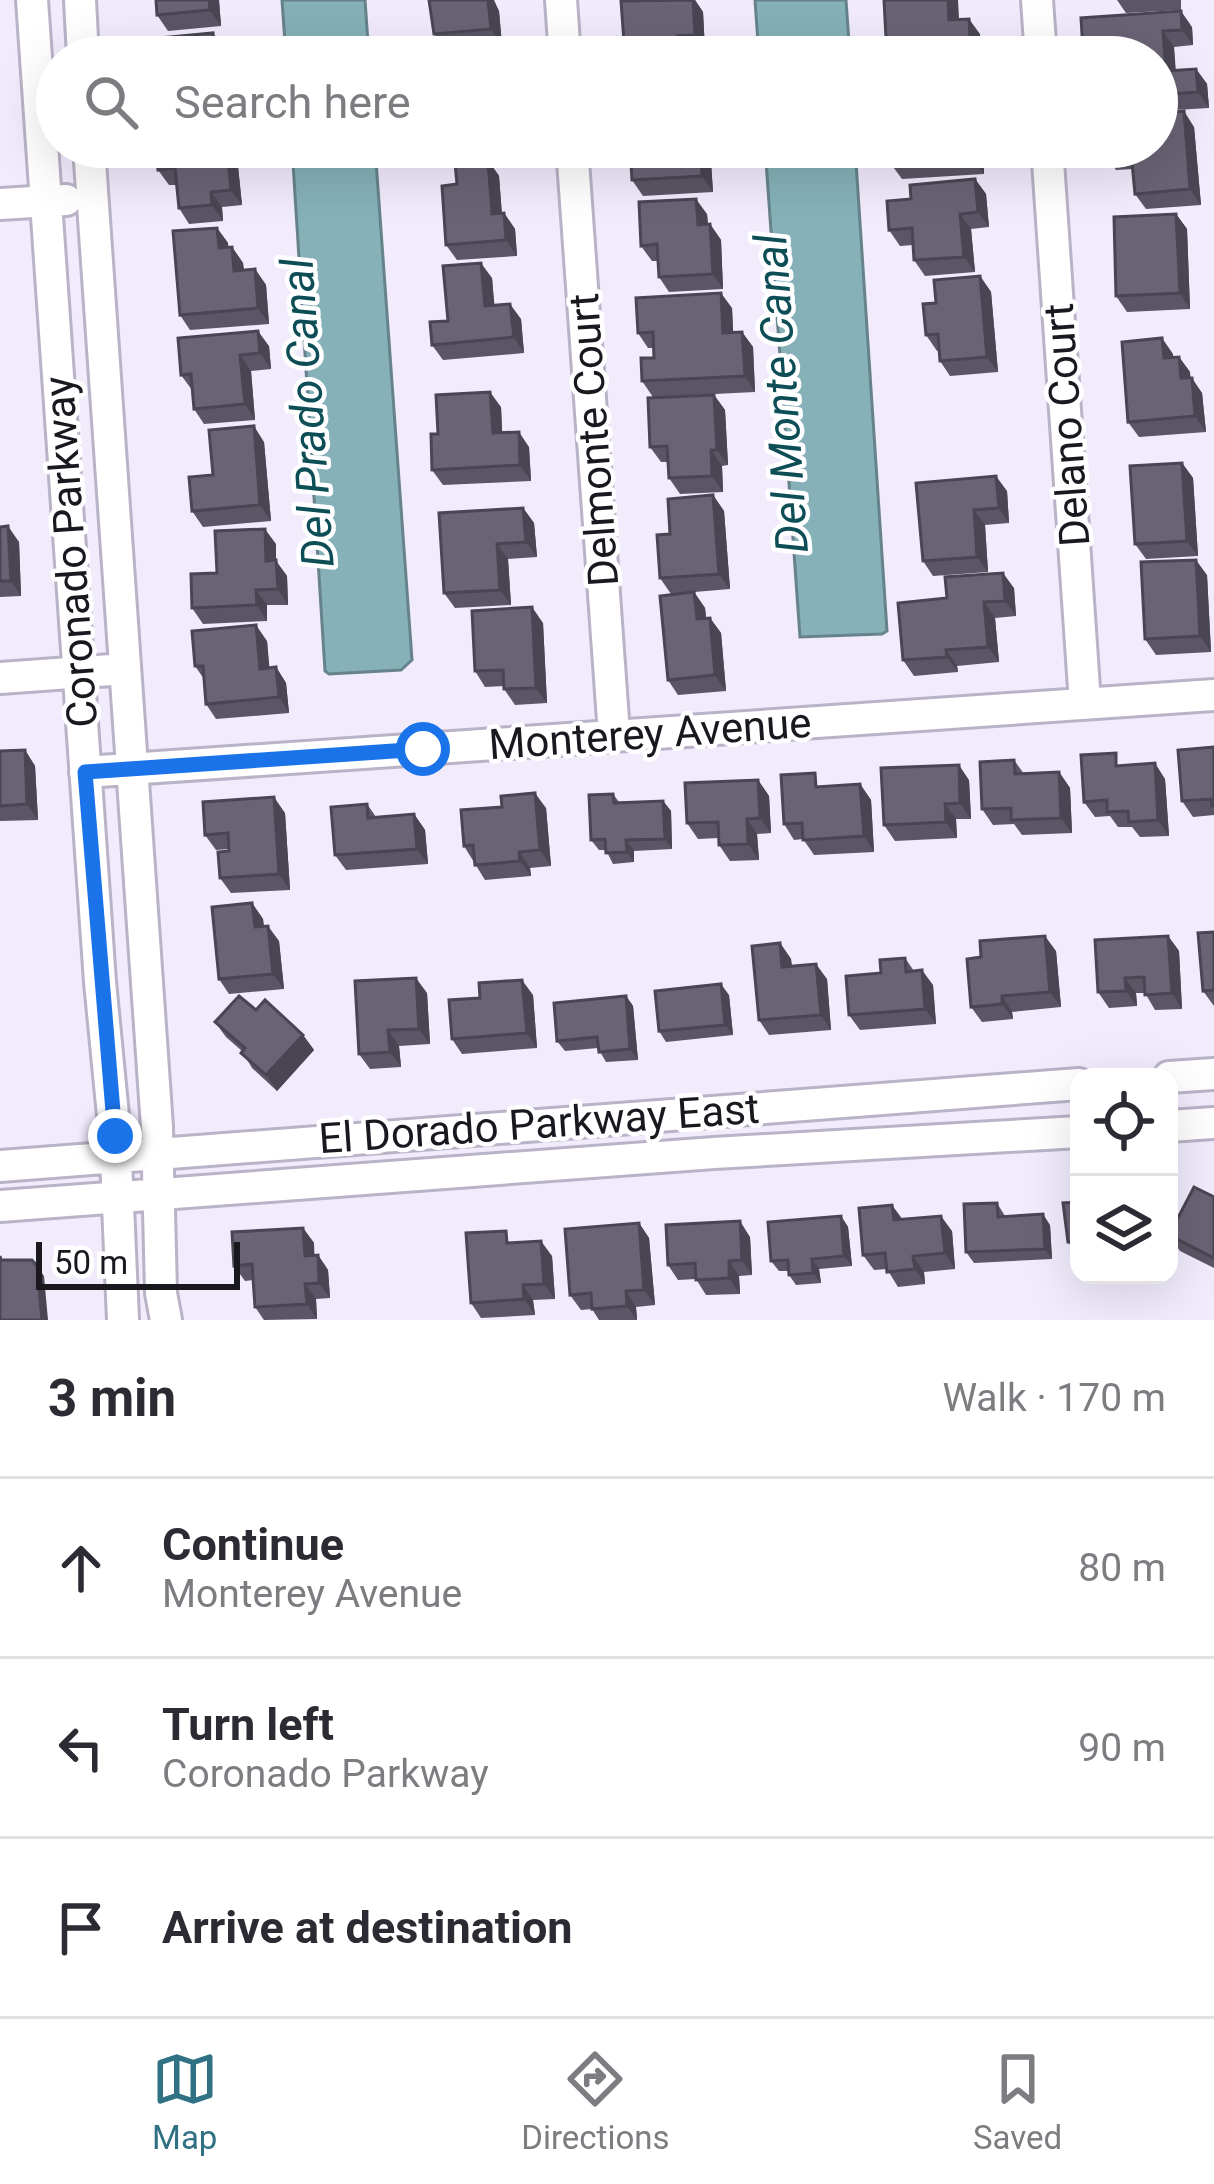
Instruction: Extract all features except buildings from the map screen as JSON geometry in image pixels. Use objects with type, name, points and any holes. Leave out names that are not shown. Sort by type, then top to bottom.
[{"type":"street","name":"Coronado Parkway","points":[[32,0],[36,57]]},
{"type":"street","points":[[80,0],[82,36]]},
{"type":"street","points":[[561,0],[564,36]]},
{"type":"street","points":[[1037,0],[1040,36]]},
{"type":"street","name":"Coronado Parkway","points":[[44,168],[123,1320]]},
{"type":"street","name":"Coronado Parkway","points":[[90,168],[166,1320]]},
{"type":"street","name":"Delmonte Court","points":[[574,168],[614,734]]},
{"type":"street","name":"Delano Court","points":[[1048,168],[1085,703]]},
{"type":"street","points":[[0,205],[92,199]]},
{"type":"street","points":[[0,678],[125,669]]},
{"type":"street","name":"Monterey Avenue","points":[[85,772],[1214,695]]},
{"type":"street","points":[[1178,1077],[1214,1074]]},
{"type":"street","name":"El Dorado Parkway East","points":[[0,1166],[1070,1085]]},
{"type":"street","points":[[1178,1126],[1214,1124]]},
{"type":"street","name":"El Dorado Parkway East","points":[[0,1206],[1070,1133]]},
{"type":"shaded area","points":[[282,0],[365,0],[368,36],[285,36]]},
{"type":"shaded area","points":[[755,0],[846,0],[849,36],[758,36]]},
{"type":"shaded area","points":[[293,168],[377,168],[412,660],[401,670],[325,671]]},
{"type":"shaded area","points":[[766,168],[856,168],[887,631],[800,637]]},
{"type":"route","points":[[115,1136],[85,772],[423,749]]},
{"type":"water label","name":"Del Monte Canal","points":[[781,394]]},
{"type":"water label","name":"Del Prado Canal","points":[[307,413]]}]
